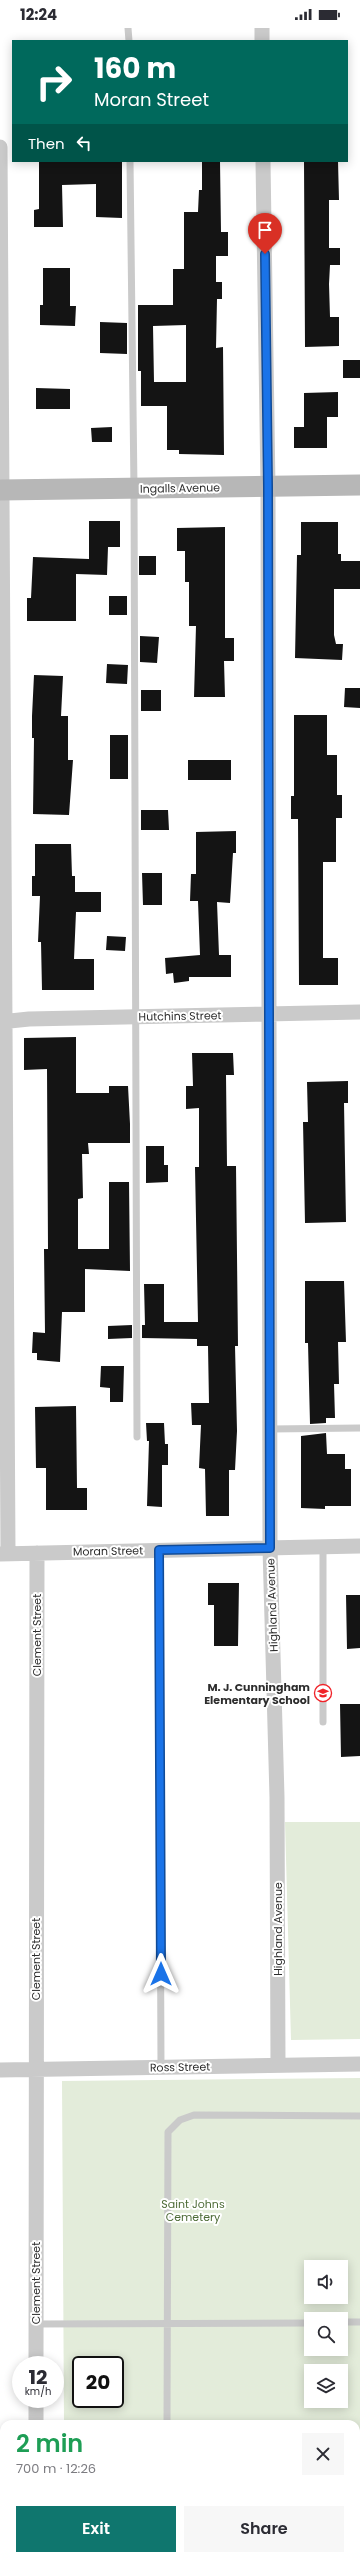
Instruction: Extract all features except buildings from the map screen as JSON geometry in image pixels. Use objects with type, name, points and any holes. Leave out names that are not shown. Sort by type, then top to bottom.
[{"type":"street","points":[[262,28],[262,40]]},
{"type":"street","points":[[0,148],[4,1553]]},
{"type":"street","name":"Highland Avenue","points":[[263,162],[268,487],[270,1548],[277,1797],[278,2065]]},
{"type":"street","name":"Ingalls Avenue","points":[[1,490],[360,485]]},
{"type":"street","name":"Hutchins Street","points":[[3,1022],[29,1019],[360,1012]]},
{"type":"street","name":"Moran Street","points":[[4,1553],[360,1546]]},
{"type":"street","name":"Clement Street","points":[[36,2356],[37,1553]]},
{"type":"street","name":"Ross Street","points":[[0,2070],[360,2064]]},
{"type":"street","points":[[36,2408],[36,2420]]},
{"type":"lane","points":[[128,28],[129,40]]},
{"type":"lane","points":[[130,162],[134,488],[134,1017],[137,1436]]},
{"type":"lane","points":[[270,1429],[360,1428]]},
{"type":"lane","points":[[323,1546],[323,1722]]},
{"type":"lane","points":[[159,1550],[161,2068]]},
{"type":"lane","points":[[168,2420],[168,2132],[180,2120],[194,2115],[360,2116]]},
{"type":"lane","points":[[348,2322],[360,2322]]},
{"type":"lane","points":[[36,2324],[167,2325],[304,2323]]},
{"type":"green space","points":[[285,1822],[360,1822],[360,2039],[291,2040]]},
{"type":"green space","name":"Saint Johns Cemetery","points":[[360,2078],[360,2420],[64,2420],[62,2081]]},
{"type":"place","name":"M. J. Cunningham Elementary School","points":[[323,1693]]},
{"type":"route","points":[[161,1974],[159,1550],[270,1548],[268,487],[265,254]]}]
